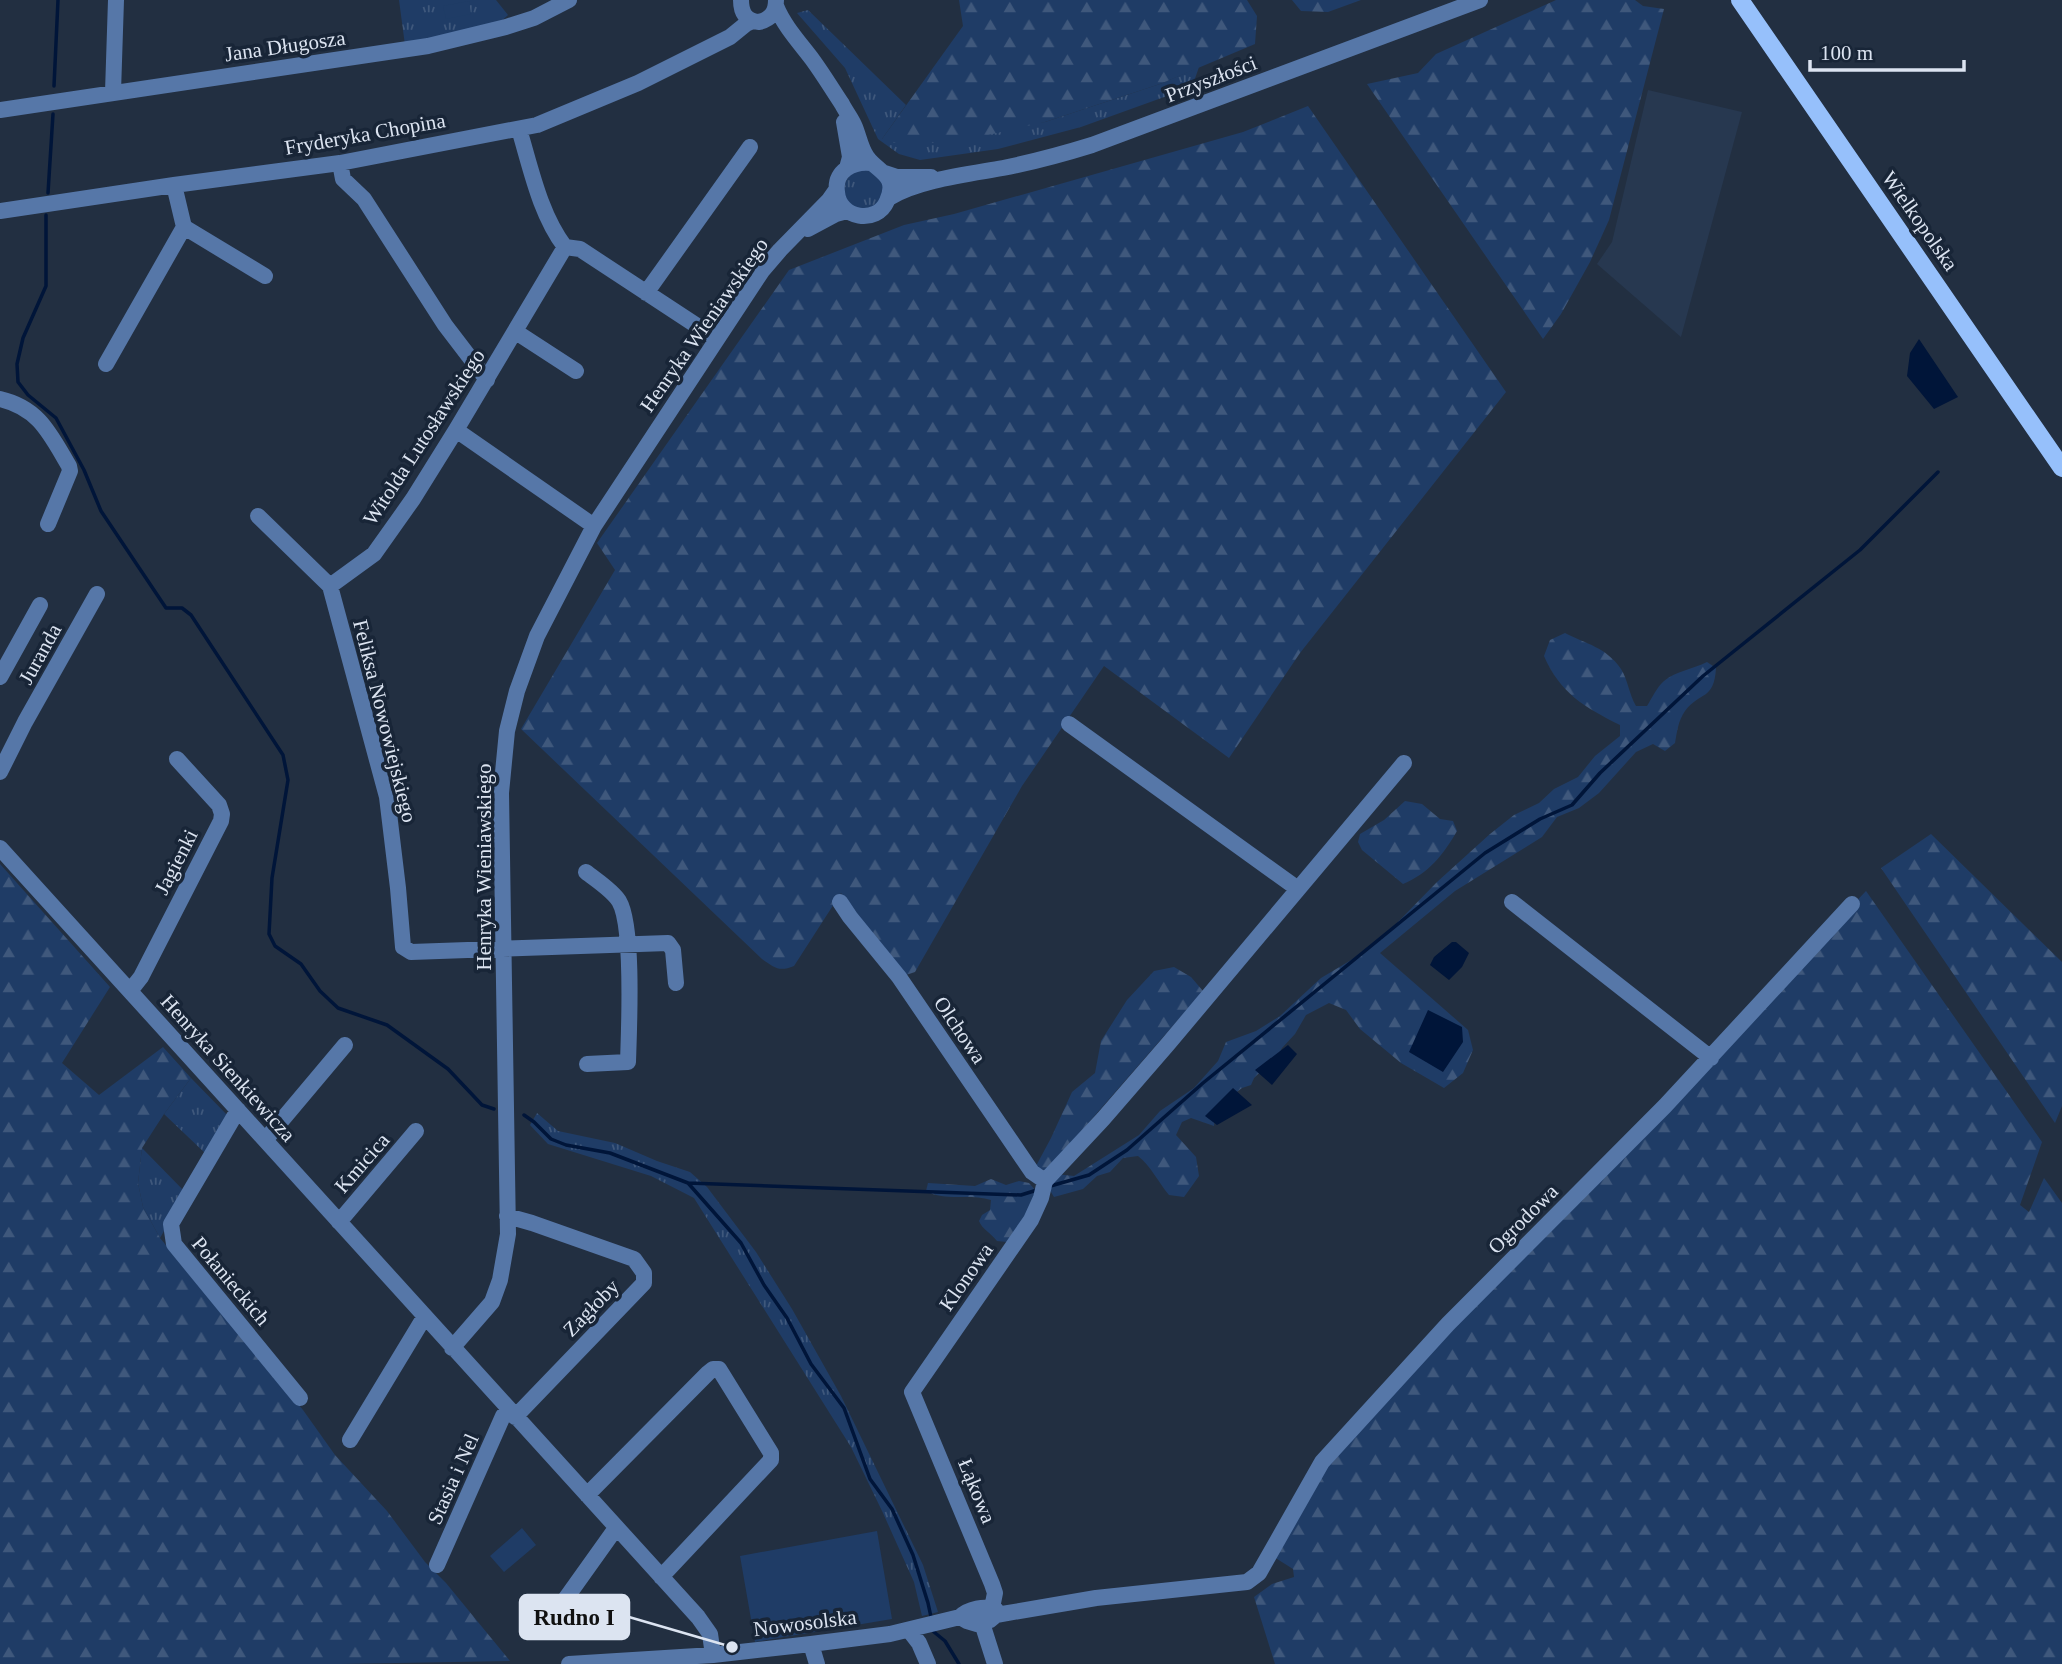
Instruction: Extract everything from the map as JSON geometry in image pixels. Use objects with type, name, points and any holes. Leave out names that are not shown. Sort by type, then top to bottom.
[{"type":"main road","name":"Wielkopolska","points":[[1740,0],[2062,468]]},
{"type":"street","points":[[113,92],[116,0]]},
{"type":"street","name":"Jana Długosza","points":[[0,110],[428,46],[534,18],[569,0]]},
{"type":"street","name":"Przyszłości","points":[[889,198],[898,192],[951,177],[1031,162],[1101,142],[1480,0]]},
{"type":"street","points":[[741,2],[744,15],[768,25],[801,46]]},
{"type":"street","name":"Fryderyka Chopina","points":[[720,41],[738,18],[741,2]]},
{"type":"street","points":[[776,3],[801,46],[828,81],[854,123],[864,154],[885,173],[889,181],[889,198],[885,205],[872,215],[855,215],[841,205],[836,190],[841,173],[855,164],[871,163]]},
{"type":"street","name":"Fryderyka Chopina","points":[[0,211],[340,163],[537,125],[638,83],[756,22],[769,19],[776,3]]},
{"type":"street","points":[[840,103],[849,144],[850,157],[847,167]]},
{"type":"street","points":[[519,129],[553,231],[565,247],[580,249],[717,339]]},
{"type":"street","points":[[646,293],[750,147]]},
{"type":"street","points":[[340,163],[343,179],[364,199],[445,325],[487,380]]},
{"type":"street","name":"Przyszłości","points":[[885,173],[897,177],[951,177]]},
{"type":"street","points":[[106,364],[184,228],[174,185]]},
{"type":"street","name":"Henryka Wieniawskiego","points":[[452,1348],[492,1303],[500,1280],[508,1234],[501,793],[507,731],[517,691],[537,635],[594,526],[762,271],[830,200],[836,190]]},
{"type":"street","name":"Henryka Wieniawskiego","points":[[791,239],[836,214],[847,211]]},
{"type":"street","points":[[184,228],[265,276]]},
{"type":"street","name":"Witolda Lutosławskiego","points":[[330,586],[374,554],[413,499],[565,247]]},
{"type":"street","points":[[516,332],[576,371]]},
{"type":"street","points":[[0,399],[17,403],[43,423],[69,466],[70,471],[48,524]]},
{"type":"street","points":[[456,430],[594,526]]},
{"type":"street","points":[[258,516],[330,586]]},
{"type":"street","name":"Feliksa Nowowiejskiego","points":[[330,586],[387,797],[403,947],[411,951],[505,950]]},
{"type":"street","name":"Juranda","points":[[0,772],[97,594]]},
{"type":"street","points":[[0,677],[40,604]]},
{"type":"street","points":[[1069,724],[1298,889]]},
{"type":"street","name":"Jagienki","points":[[130,991],[141,977],[221,821],[219,805],[177,759]]},
{"type":"street","points":[[1045,1181],[1111,1110],[1404,763]]},
{"type":"street","name":"Henryka Sienkiewicza","points":[[0,848],[705,1625],[712,1639],[713,1655]]},
{"type":"street","points":[[586,872],[618,899],[624,915],[628,944],[628,1062],[587,1065]]},
{"type":"street","name":"Olchowa","points":[[840,902],[899,977],[1032,1172],[1045,1181]]},
{"type":"street","points":[[1511,902],[1711,1058]]},
{"type":"street","name":"Ogrodowa","points":[[1247,1582],[1259,1573],[1322,1462],[1448,1324],[1631,1142],[1853,904]]},
{"type":"street","points":[[505,950],[668,943],[673,950],[676,983]]},
{"type":"street","points":[[266,1139],[345,1045]]},
{"type":"street","name":"Połanieckich","points":[[238,1110],[170,1224],[174,1244],[300,1398]]},
{"type":"street","name":"Kmicica","points":[[339,1222],[416,1131]]},
{"type":"street","name":"Klonowa","points":[[912,1392],[1031,1220],[1045,1181]]},
{"type":"street","name":"Zagłoby","points":[[507,1216],[634,1259],[645,1273],[644,1283],[512,1413]]},
{"type":"street","points":[[350,1440],[425,1316]]},
{"type":"street","points":[[587,1495],[708,1373],[713,1369],[719,1370],[771,1453],[771,1460],[661,1577]]},
{"type":"street","name":"Łąkowa","points":[[912,1392],[995,1593],[990,1615],[995,1664]]},
{"type":"street","name":"Stasia i Nel","points":[[437,1565],[503,1416],[512,1413]]},
{"type":"street","points":[[550,1622],[616,1528]]},
{"type":"street","name":"Nowosolska","points":[[569,1664],[713,1655],[811,1644],[909,1630],[960,1617],[977,1624],[990,1615],[1096,1598],[1247,1582]]},
{"type":"street","points":[[909,1630],[919,1643],[928,1664]]},
{"type":"street","points":[[811,1644],[817,1664]]},
{"type":"shaded area","points":[[1648,90],[1742,112],[1681,337],[1597,264],[1612,242]]},
{"type":"shaded area","points":[[1919,339],[1958,397],[1934,409],[1907,376],[1910,353]]},
{"type":"shaded area","points":[[1452,942],[1456,942],[1469,953],[1462,967],[1449,980],[1430,965],[1434,957]]},
{"type":"shaded area","points":[[1428,1010],[1462,1027],[1463,1042],[1443,1072],[1409,1052]]},
{"type":"shaded area","points":[[1288,1045],[1297,1054],[1272,1085],[1255,1070]]},
{"type":"shaded area","points":[[1233,1088],[1252,1105],[1217,1125],[1205,1116]]},
{"type":"green space","points":[[399,0],[496,0],[508,15],[495,27],[405,45]]},
{"type":"green space","points":[[959,0],[1247,0],[1257,16],[1255,44],[1160,84],[1045,122],[953,143],[890,143],[882,139],[963,26]]},
{"type":"green space","points":[[1292,0],[1361,0],[1328,12],[1301,11]]},
{"type":"green space","points":[[1556,0],[1635,0],[1643,6],[1664,9],[1609,220],[1590,262],[1561,314],[1543,339],[1367,84],[1418,73],[1436,54]]},
{"type":"green space","points":[[469,1],[471,14],[446,19],[443,6]]},
{"type":"green space","points":[[808,10],[906,105],[882,139],[1045,122],[1160,84],[1199,67],[1192,87],[1081,127],[998,149],[920,160],[899,154],[878,139],[845,68],[797,13]]},
{"type":"green space","points":[[1308,106],[1506,392],[1300,653],[1229,758],[1104,666],[1022,786],[915,972],[906,975],[900,973],[841,893],[794,966],[781,969],[770,965],[521,729],[615,570],[597,543],[789,270],[904,225],[954,214],[1243,132]]},
{"type":"green space","points":[[864,170],[878,176],[884,190],[878,204],[864,210],[850,204],[844,190],[850,176]]},
{"type":"green space","points":[[1565,633],[1602,651],[1615,662],[1623,673],[1636,706],[1647,706],[1664,681],[1679,672],[1707,662],[1716,668],[1715,679],[1709,691],[1683,715],[1675,743],[1665,751],[1653,744],[1636,752],[1599,793],[1579,808],[1557,817],[1542,837],[1455,891],[1380,953],[1468,1030],[1473,1050],[1463,1073],[1444,1088],[1401,1063],[1360,1029],[1346,1010],[1329,1003],[1306,1015],[1275,1061],[1254,1078],[1251,1085],[1242,1088],[1216,1108],[1214,1126],[1191,1118],[1182,1122],[1176,1135],[1196,1157],[1199,1176],[1184,1197],[1169,1195],[1138,1156],[1123,1158],[1110,1172],[1097,1176],[1083,1189],[1054,1197],[1048,1187],[1056,1174],[1074,1176],[1139,1135],[1160,1111],[1194,1088],[1218,1061],[1226,1042],[1256,1031],[1280,1016],[1321,978],[1363,953],[1490,834],[1514,815],[1539,803],[1554,789],[1578,777],[1595,756],[1620,736],[1620,725],[1574,698],[1550,669],[1544,656],[1550,640]]},
{"type":"green space","points":[[1405,801],[1422,804],[1440,819],[1453,821],[1457,831],[1434,862],[1420,875],[1403,884],[1362,850],[1358,842],[1360,834],[1384,820]]},
{"type":"green space","points":[[1931,834],[2062,962],[2062,1106],[2055,1123],[1881,868]]},
{"type":"green space","points":[[0,864],[110,987],[62,1063],[99,1095],[163,1047],[191,1078],[142,1148],[138,1183],[143,1207],[160,1238],[303,1410],[335,1455],[387,1511],[425,1562],[446,1583],[510,1661],[0,1664]]},
{"type":"green space","points":[[1866,891],[2042,1142],[2020,1205],[2029,1212],[2044,1178],[2062,1203],[2062,1664],[1275,1664],[1254,1597],[1272,1584],[1294,1577],[1293,1569],[1274,1557],[1324,1465]]},
{"type":"green space","points":[[1174,967],[1191,977],[1203,991],[1050,1167],[1045,1171],[1036,1166],[1072,1092],[1095,1073],[1101,1041],[1127,1000],[1154,971]]},
{"type":"green space","points":[[191,1078],[230,1118],[207,1155],[164,1114]]},
{"type":"green space","points":[[537,1113],[558,1131],[615,1143],[690,1172],[707,1187],[756,1252],[841,1396],[923,1565],[938,1612],[922,1616],[914,1582],[851,1447],[694,1198],[651,1176],[548,1144],[530,1125]]},
{"type":"green space","points":[[142,1148],[186,1193],[160,1238],[143,1207],[138,1183]]},
{"type":"green space","points":[[991,1179],[1006,1185],[1019,1181],[1029,1183],[1037,1192],[1036,1204],[1007,1242],[997,1241],[979,1221],[982,1215],[990,1210],[991,1200],[941,1196],[926,1191],[928,1183],[975,1186]]},
{"type":"green space","points":[[522,1528],[536,1545],[504,1572],[490,1556]]},
{"type":"green space","points":[[877,1531],[892,1619],[755,1642],[740,1556]]},
{"type":"waterway","points":[[54,86],[58,0]]},
{"type":"waterway","points":[[48,193],[53,114]]},
{"type":"waterway","points":[[46,215],[46,286],[23,338],[17,364],[18,382],[28,395],[56,418],[84,470],[101,511],[166,608],[182,608],[191,615],[283,755],[288,780],[272,878],[269,934],[275,946],[301,964],[320,991],[338,1008],[387,1025],[448,1069],[482,1105],[494,1109]]},
{"type":"waterway","points":[[1047,1187],[1089,1175],[1127,1150],[1203,1083],[1485,853],[1540,819],[1572,805],[1600,773],[1703,676],[1860,550],[1938,472]]},
{"type":"waterway","points":[[524,1115],[551,1139],[566,1145],[610,1153],[688,1183],[741,1243],[764,1285],[787,1318],[811,1364],[844,1408],[870,1479],[892,1509],[913,1555],[931,1617]]},
{"type":"waterway","points":[[688,1183],[1021,1195],[1037,1190]]},
{"type":"waterway","points":[[934,1632],[945,1641],[959,1664]]},
{"type":"place","name":"Rudno I","points":[[732,1647]]}]
